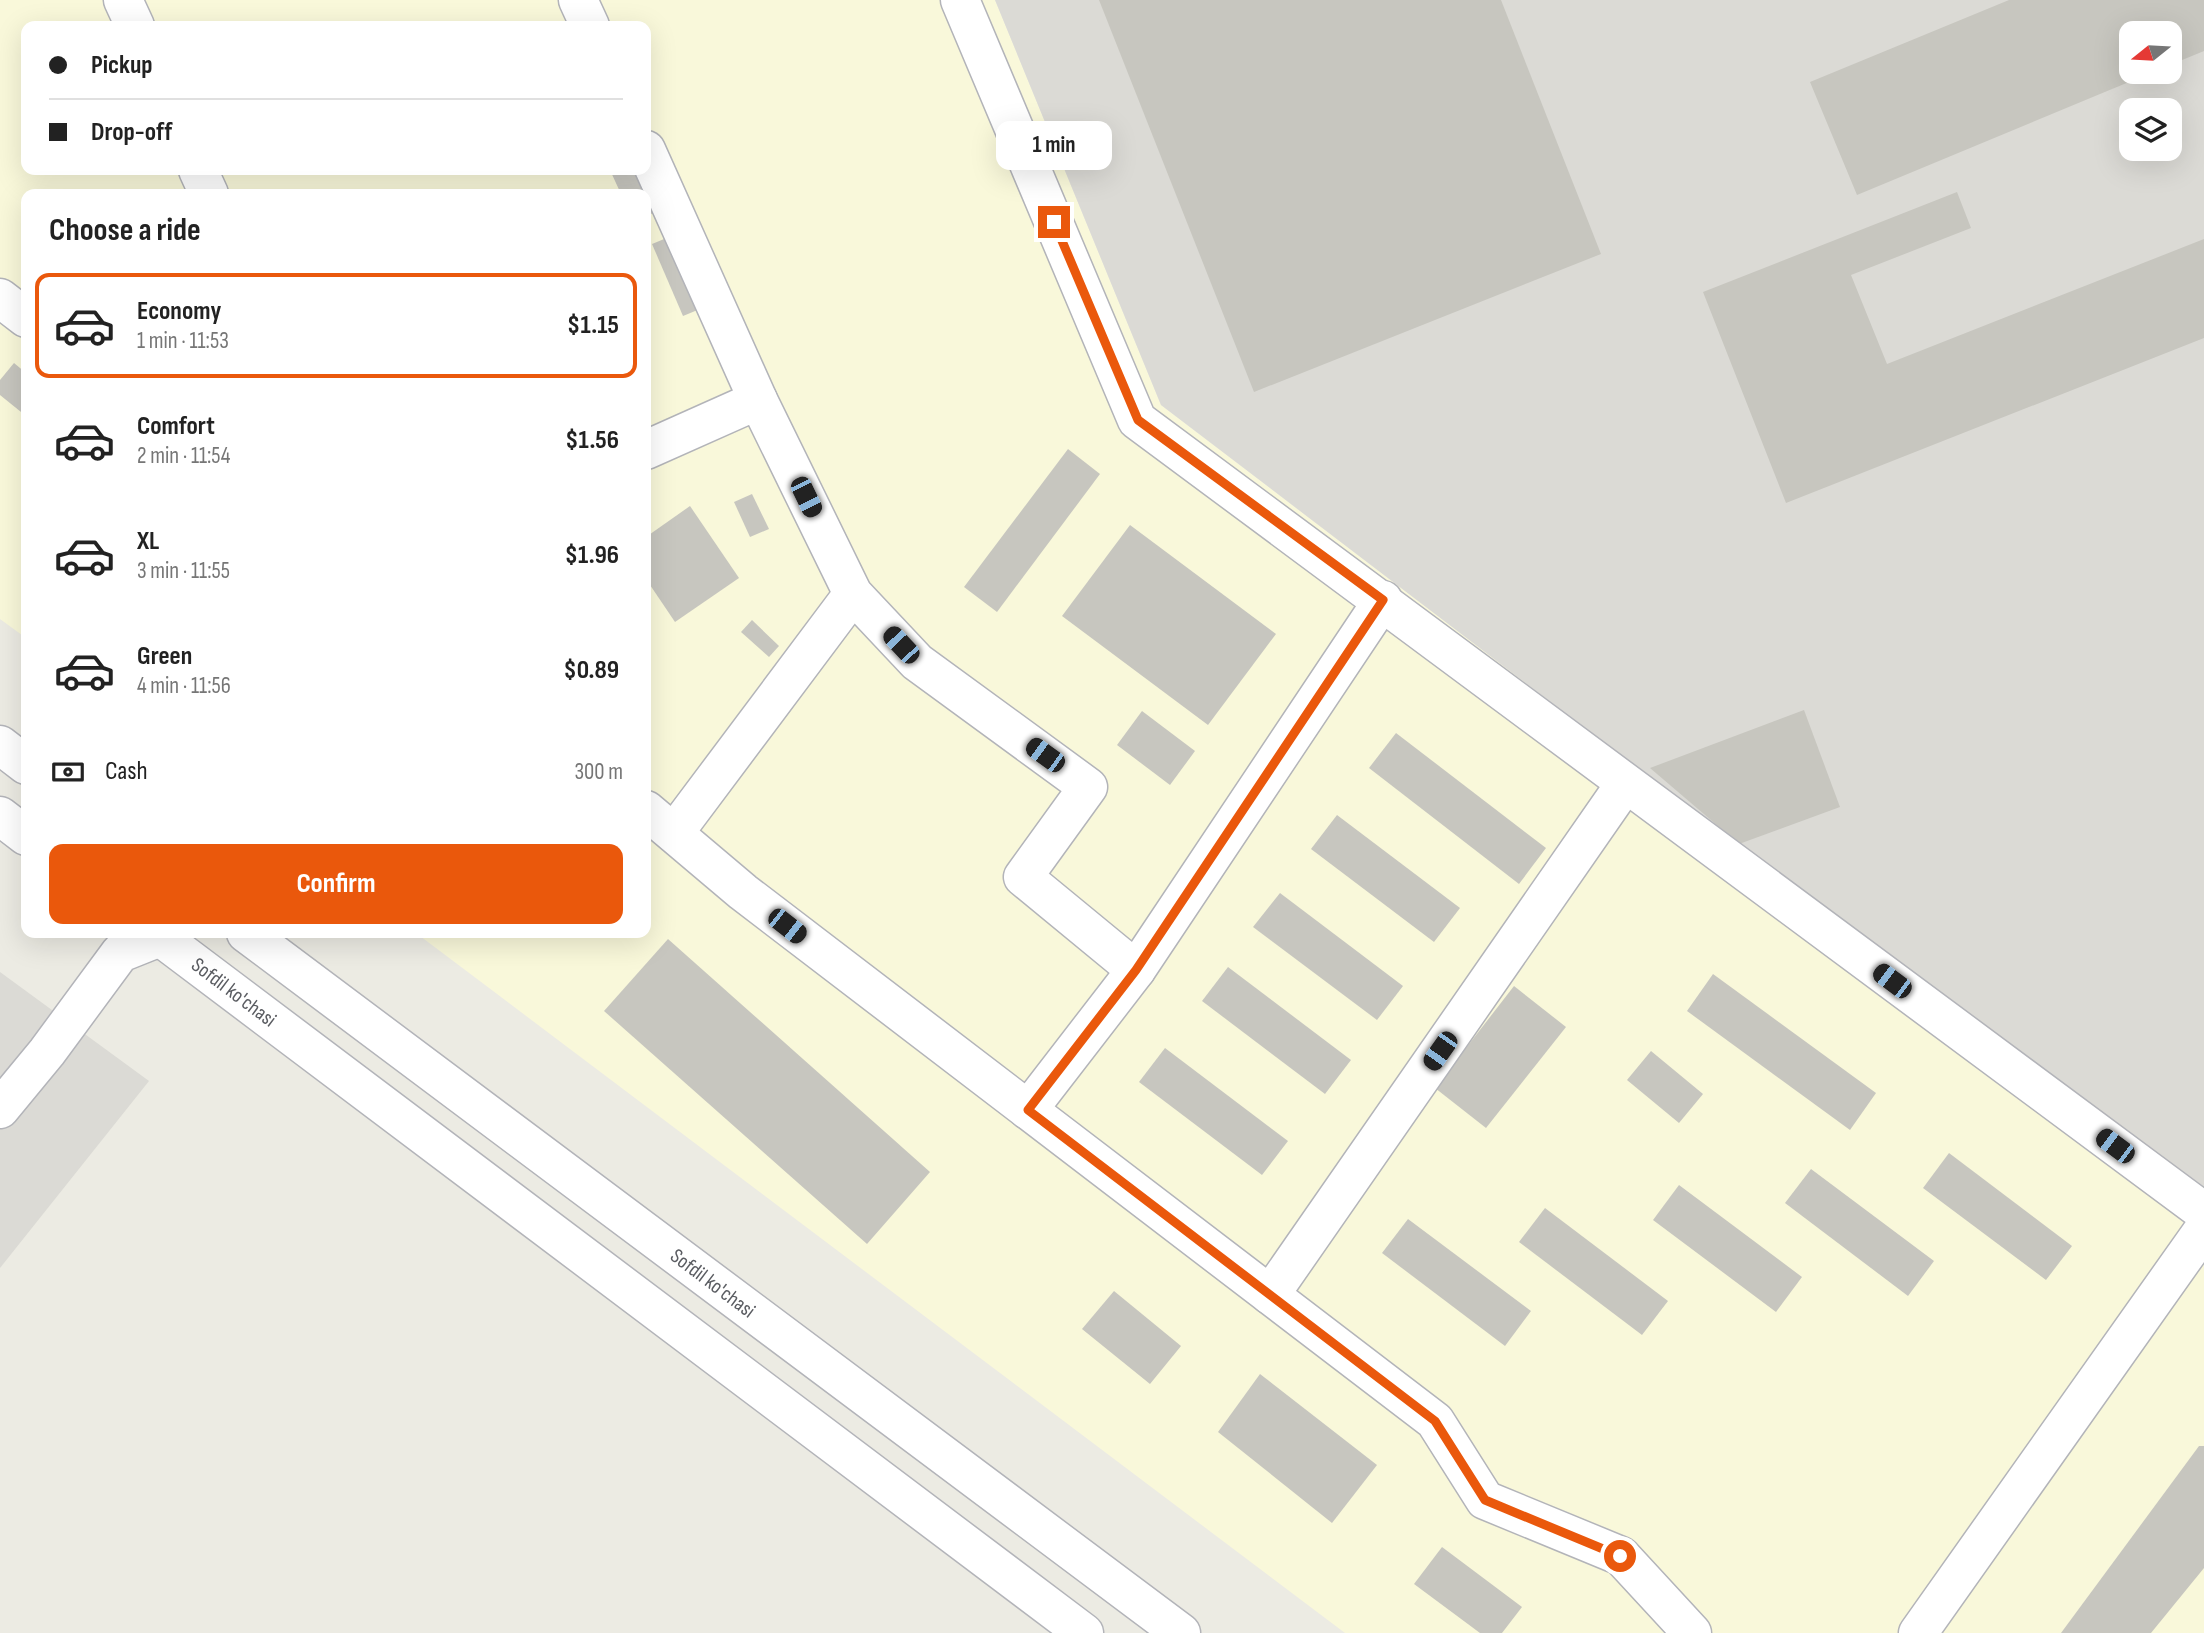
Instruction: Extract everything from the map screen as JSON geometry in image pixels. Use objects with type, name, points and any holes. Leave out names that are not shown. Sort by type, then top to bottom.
[{"type":"street","points":[[124,0],[133,21]]},
{"type":"street","points":[[578,0],[588,21]]},
{"type":"street","points":[[960,0],[1138,420],[2204,1212]]},
{"type":"street","points":[[651,161],[758,400],[853,594],[917,662],[1088,787],[1023,877],[1136,970]]},
{"type":"street","points":[[0,298],[21,314]]},
{"type":"street","points":[[651,448],[758,400]]},
{"type":"street","points":[[853,594],[660,821],[743,892],[1435,1421],[1485,1500],[1620,1556],[1692,1633]]},
{"type":"street","points":[[1028,1110],[1136,970],[1383,600]]},
{"type":"street","points":[[0,745],[21,761]]},
{"type":"street","points":[[1270,1295],[1625,784]]},
{"type":"street","points":[[0,816],[21,832]]},
{"type":"street","points":[[0,1109],[47,1052],[120,953],[151,938]]},
{"type":"street","name":"Sofdil ko'chasi","points":[[164,938],[1084,1633]]},
{"type":"street","name":"Sofdil ko'chasi","points":[[253,938],[1181,1633]]},
{"type":"street","points":[[1918,1633],[2204,1229]]},
{"type":"shaded area","points":[[0,0],[995,0],[1161,405],[2204,1200],[2204,1633],[1345,1633],[423,938],[651,938],[651,189],[21,189],[21,634],[0,619]]},
{"type":"shaded area","points":[[995,0],[2204,0],[2204,1200],[1161,405]]},
{"type":"shaded area","points":[[0,972],[149,1081],[0,1268]]},
{"type":"building","points":[[1099,0],[1501,0],[1601,254],[1254,392]]},
{"type":"building","points":[[2009,0],[2204,0],[2204,51],[2182,60],[2182,21],[2119,21],[2119,84],[2124,84],[1857,195],[1810,82]]},
{"type":"building","points":[[612,175],[640,175],[646,189],[619,189]]},
{"type":"building","points":[[1957,192],[1971,228],[1851,275],[1887,364],[2204,239],[2204,338],[1786,503],[1703,292]]},
{"type":"building","points":[[651,200],[656,212],[651,214]]},
{"type":"building","points":[[669,237],[700,309],[683,316],[652,244]]},
{"type":"building","points":[[14,363],[21,369],[21,412],[0,395],[0,380]]},
{"type":"building","points":[[1068,449],[1100,474],[997,612],[964,587]]},
{"type":"building","points":[[752,494],[769,529],[750,537],[734,502]]},
{"type":"building","points":[[690,506],[739,578],[675,622],[651,586],[651,533]]},
{"type":"building","points":[[1130,525],[1276,634],[1208,725],[1062,616]]},
{"type":"building","points":[[752,620],[779,646],[769,657],[741,632]]},
{"type":"building","points":[[1804,710],[1840,807],[1739,844],[1650,768]]},
{"type":"building","points":[[1142,711],[1195,751],[1170,785],[1117,745]]},
{"type":"building","points":[[1396,733],[1546,848],[1519,884],[1369,768]]},
{"type":"building","points":[[1337,815],[1460,908],[1434,942],[1311,849]]},
{"type":"building","points":[[1280,893],[1403,986],[1377,1020],[1253,927]]},
{"type":"building","points":[[668,939],[930,1172],[867,1244],[604,1011]]},
{"type":"building","points":[[1228,967],[1351,1060],[1325,1094],[1202,1001]]},
{"type":"building","points":[[1713,974],[1876,1093],[1850,1130],[1687,1011]]},
{"type":"building","points":[[1514,986],[1566,1027],[1486,1128],[1435,1088]]},
{"type":"building","points":[[1165,1048],[1288,1141],[1262,1175],[1139,1082]]},
{"type":"building","points":[[1651,1051],[1703,1094],[1679,1123],[1627,1080]]},
{"type":"building","points":[[1949,1153],[2072,1246],[2046,1280],[1923,1188]]},
{"type":"building","points":[[1811,1169],[1934,1261],[1908,1296],[1785,1203]]},
{"type":"building","points":[[1679,1185],[1802,1277],[1776,1312],[1653,1220]]},
{"type":"building","points":[[1545,1208],[1668,1301],[1642,1335],[1519,1242]]},
{"type":"building","points":[[1408,1219],[1531,1311],[1505,1346],[1382,1253]]},
{"type":"building","points":[[1114,1291],[1181,1346],[1150,1384],[1082,1329]]},
{"type":"building","points":[[1260,1374],[1377,1465],[1332,1523],[1218,1432]]},
{"type":"building","points":[[2199,1446],[2204,1446],[2204,1568],[2151,1633],[2061,1633]]},
{"type":"building","points":[[1442,1547],[1522,1607],[1502,1633],[1480,1633],[1414,1584]]},
{"type":"route","points":[[1054,222],[1138,420],[1383,600],[1136,970],[1028,1110],[1435,1421],[1485,1500],[1620,1556]]}]
